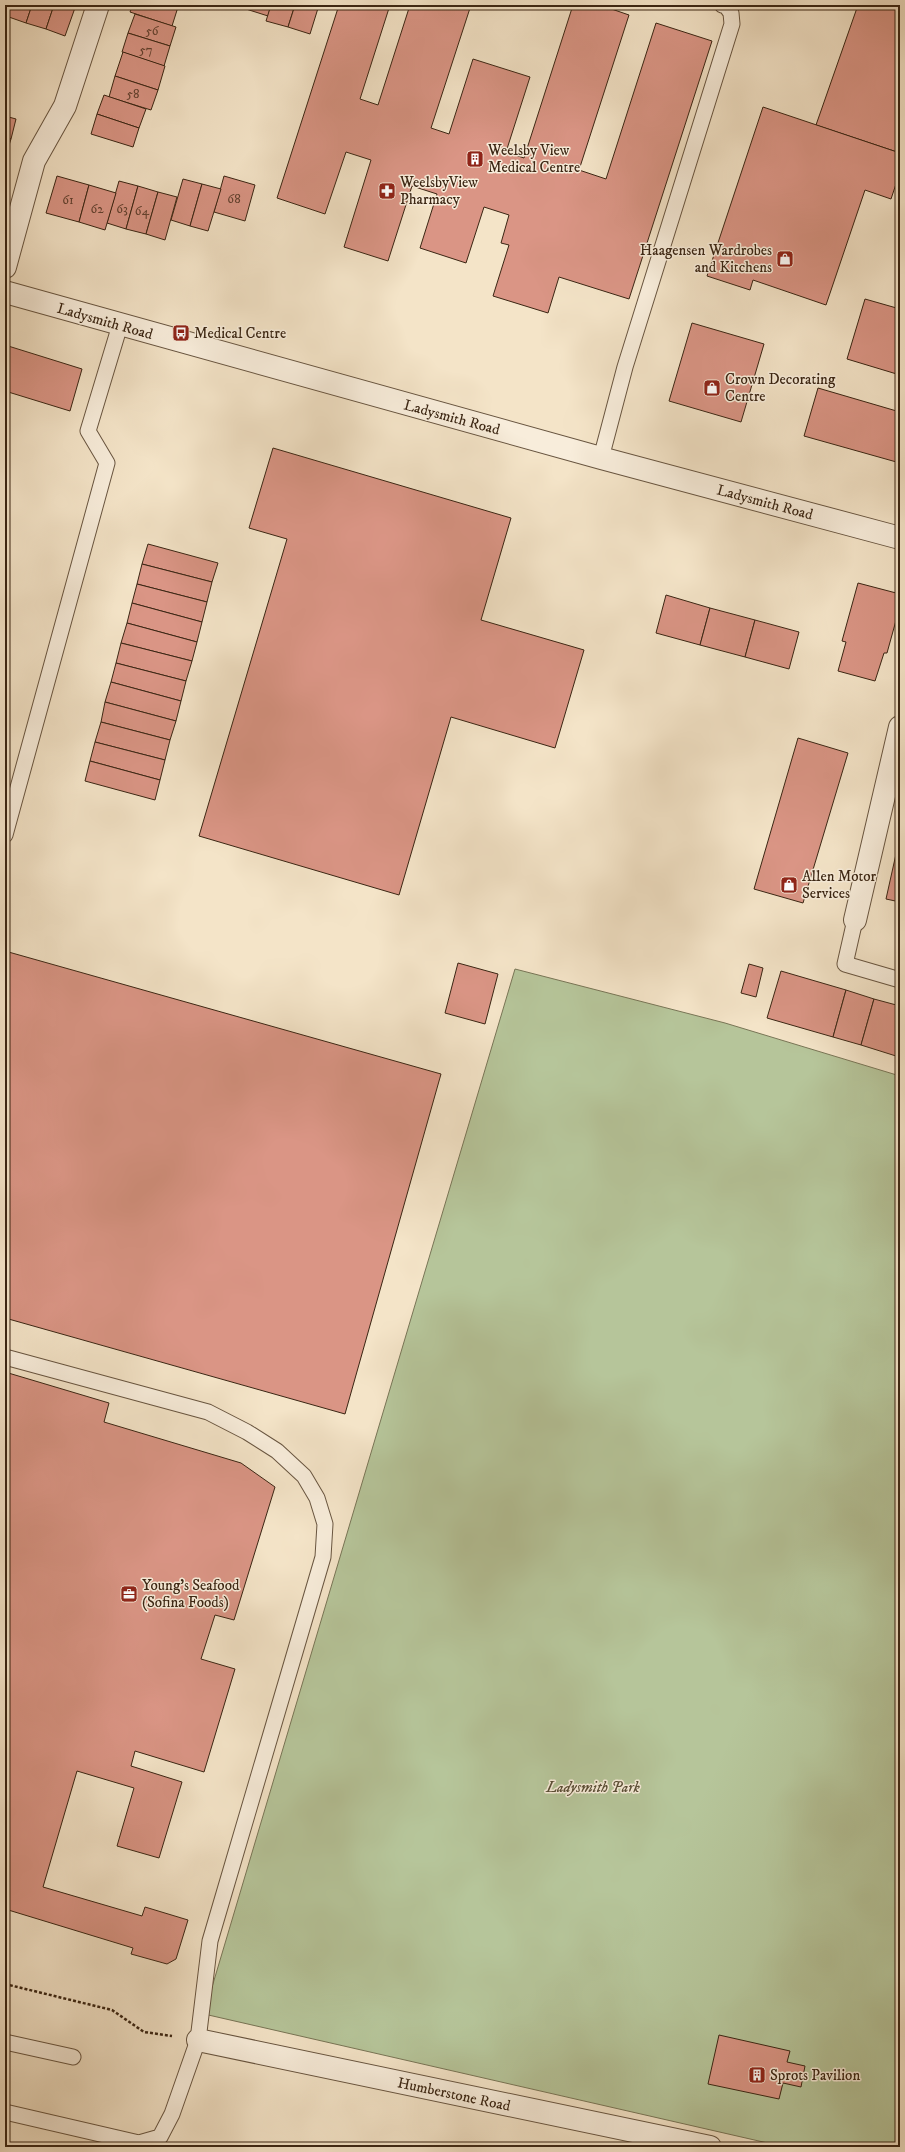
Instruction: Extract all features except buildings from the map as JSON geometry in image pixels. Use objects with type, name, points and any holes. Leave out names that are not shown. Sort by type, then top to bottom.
[{"type":"street","points":[[5,267],[34,161],[66,106],[98,5]]},
{"type":"street","name":"Ladysmith Road","points":[[5,292],[601,458],[900,538]]},
{"type":"street","points":[[856,920],[900,727]]},
{"type":"street","name":"Humberstone Road","points":[[198,2040],[710,2147]]},
{"type":"lane","points":[[601,458],[628,360],[732,24],[731,13],[726,6],[722,5]]},
{"type":"lane","points":[[5,835],[106,463],[88,431],[120,325]]},
{"type":"lane","points":[[856,920],[845,964],[900,980]]},
{"type":"lane","points":[[5,1357],[208,1412],[247,1432],[277,1451],[304,1476],[317,1498],[325,1524],[323,1557],[210,1942],[198,2040],[172,2114],[160,2138],[139,2143],[5,2112]]},
{"type":"lane","points":[[5,2042],[73,2057]]},
{"type":"path","points":[[5,1984],[112,2010],[144,2032],[198,2040]]},
{"type":"green space","name":"Ladysmith Park","points":[[515,969],[725,1023],[900,1076],[900,2147],[785,2147],[204,2014]]},
{"type":"place","name":"Weelsby View Medical Centre","points":[[475,159]]},
{"type":"place","name":"WeelsbyView Pharmacy","points":[[387,191]]},
{"type":"place","name":"Haagensen Wardrobes and Kitchens","points":[[785,259]]},
{"type":"place","name":"Medical Centre","points":[[181,333]]},
{"type":"place","name":"Crown Decorating Centre","points":[[712,388]]},
{"type":"place","name":"Allen Motor Services","points":[[789,885]]},
{"type":"place","name":"Young's Seafood (Sofina Foods)","points":[[129,1594]]},
{"type":"place","name":"Sprots Pavilion","points":[[757,2075]]}]
